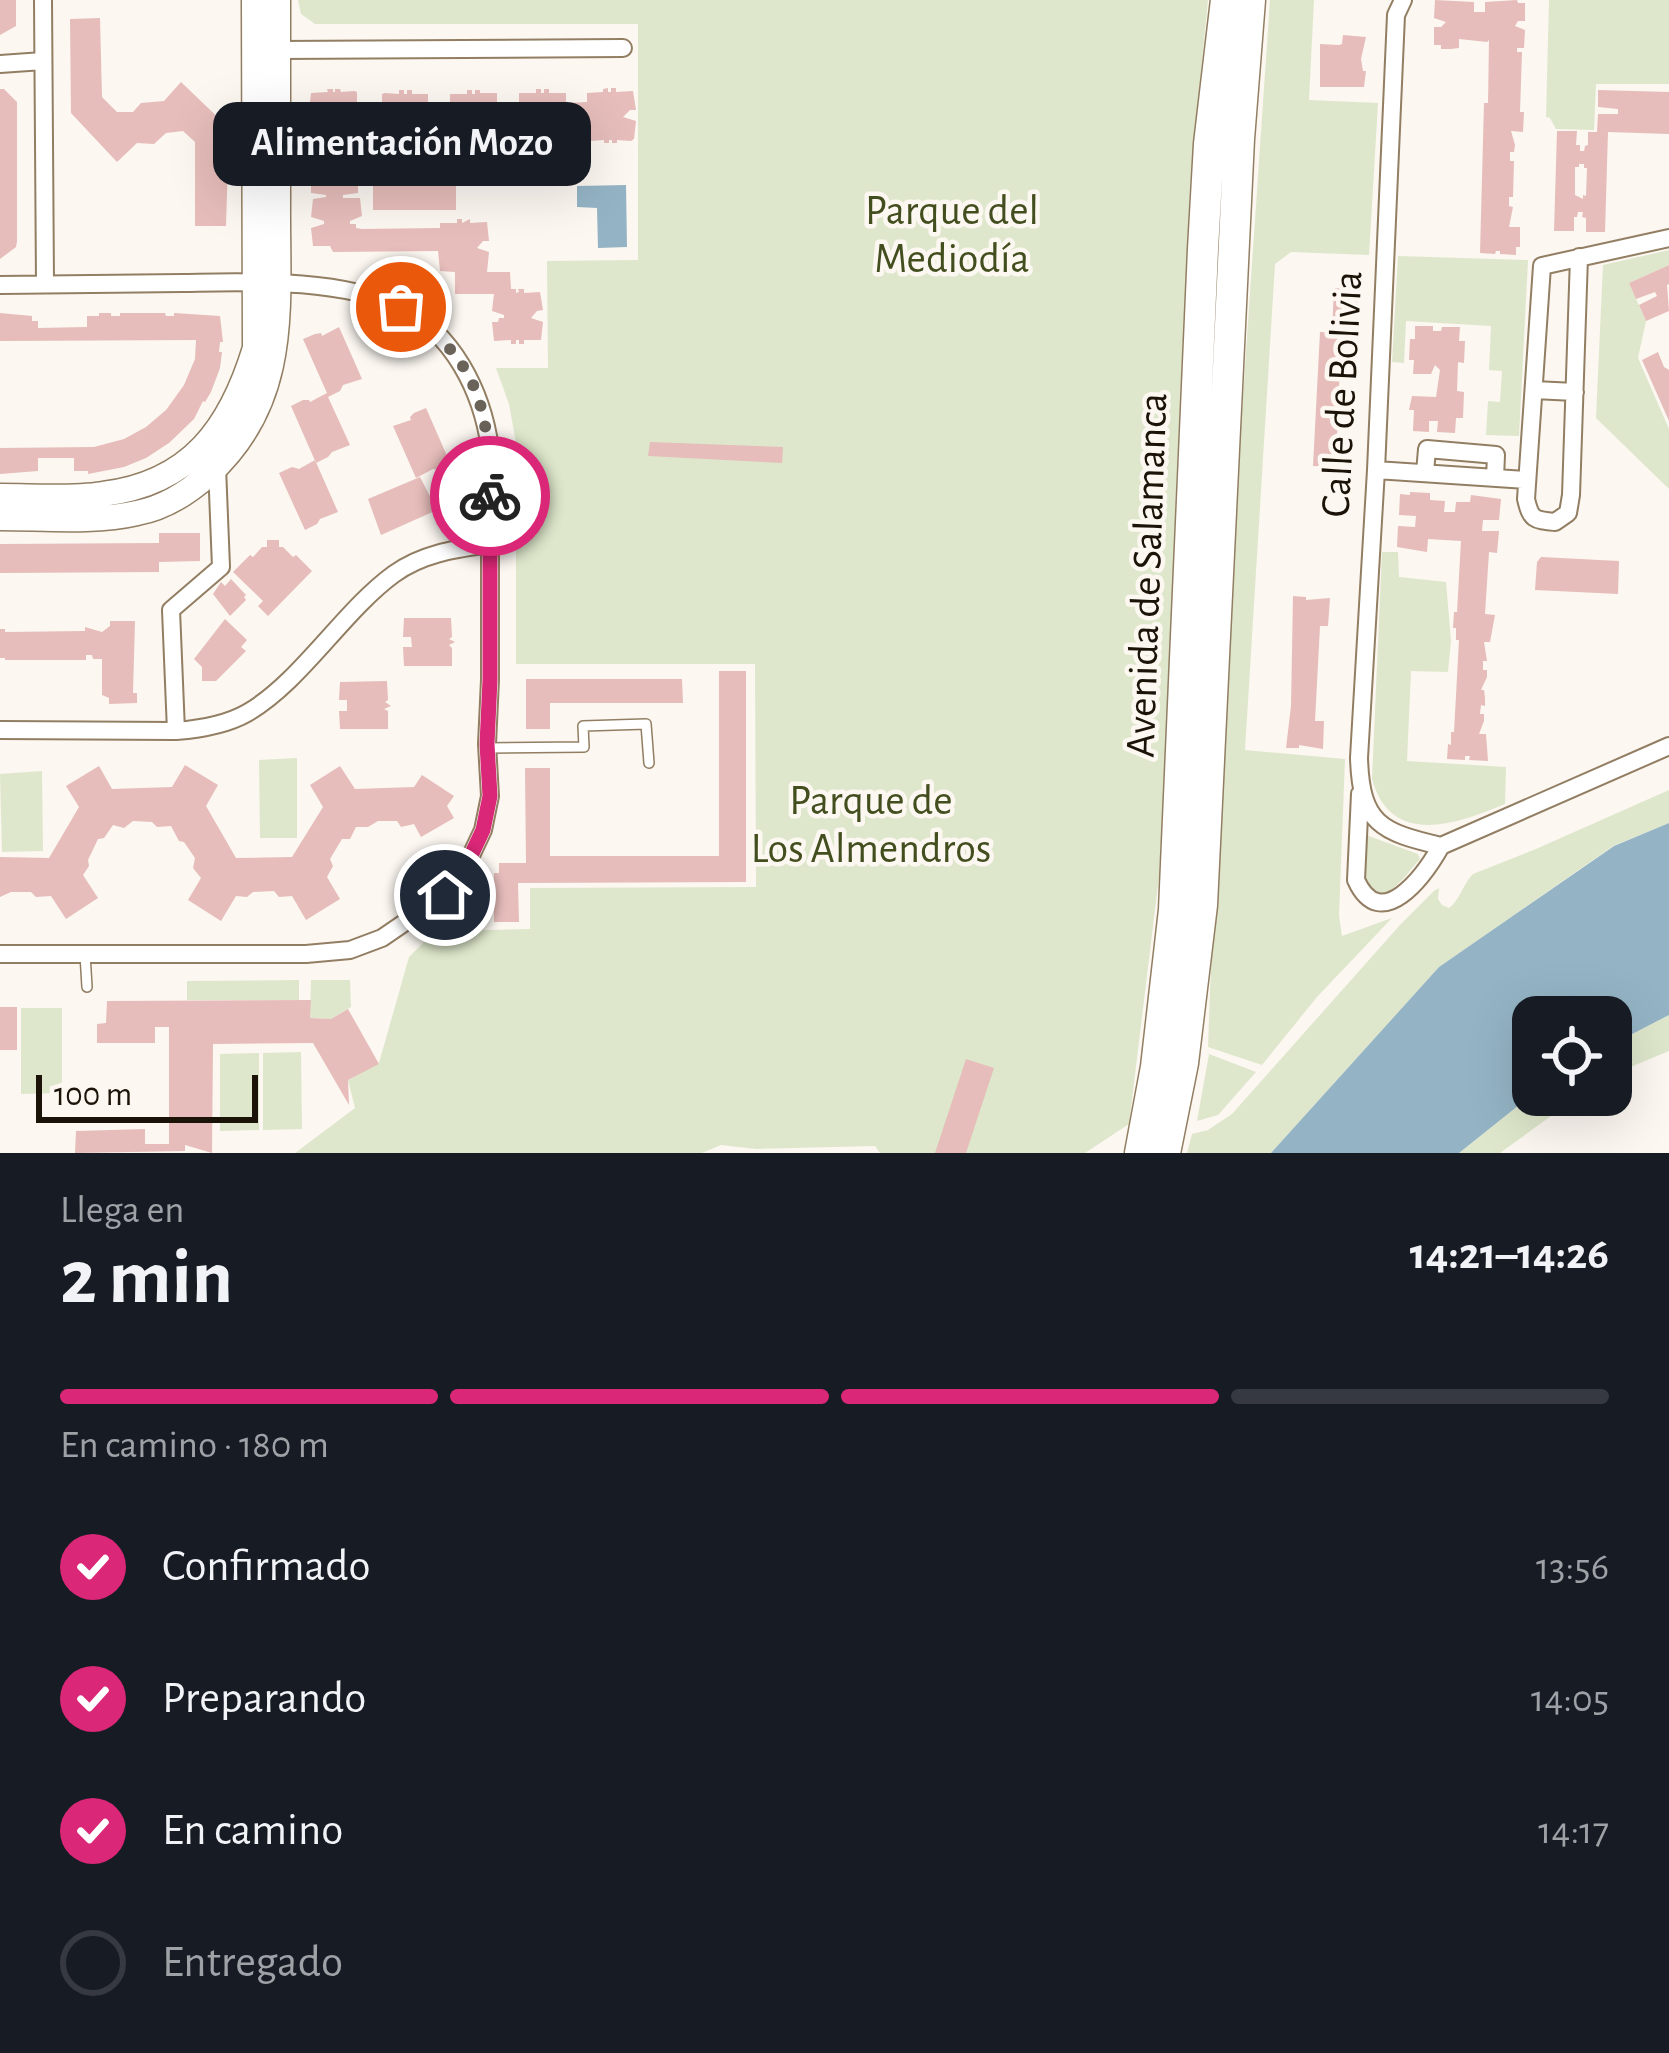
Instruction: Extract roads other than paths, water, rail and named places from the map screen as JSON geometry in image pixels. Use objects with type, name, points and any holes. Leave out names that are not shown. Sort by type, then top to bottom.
[{"type":"highway","name":"Avenida de Salamanca","points":[[1140,1153],[1156,1067],[1174,910],[1205,207],[1226,0]]},
{"type":"highway","name":"Avenida de Salamanca","points":[[1165,1153],[1184,1063],[1202,905],[1239,139],[1250,0]]},
{"type":"street","points":[[43,0],[45,284]]},
{"type":"street","points":[[0,518],[138,514],[197,484],[251,424],[277,345],[268,282],[254,0]]},
{"type":"street","points":[[0,496],[100,495],[127,490],[185,463],[225,423],[255,348],[268,282],[278,0]]},
{"type":"street","name":"Calle de Bolivia","points":[[1403,0],[1396,15],[1359,758],[1356,880],[1362,893],[1382,904],[1393,902],[1441,846]]},
{"type":"street","points":[[278,50],[623,48]]},
{"type":"street","points":[[0,64],[43,61]]},
{"type":"street","points":[[1579,257],[1568,514],[1555,522],[1536,520],[1526,499],[1542,266],[1579,257],[1669,238]]},
{"type":"street","points":[[0,285],[268,282],[367,295],[401,307],[445,343],[478,395],[490,448],[490,796],[483,830],[445,895],[382,938],[350,950],[0,954]]},
{"type":"street","points":[[1534,390],[1575,392]]},
{"type":"street","points":[[176,731],[171,610],[221,567],[217,466]]},
{"type":"street","points":[[1376,470],[1527,480]]},
{"type":"street","points":[[0,730],[176,731],[226,722],[271,696],[394,574],[423,557],[490,544]]},
{"type":"street","points":[[1360,794],[1378,823],[1398,836],[1441,846],[1669,746]]},
{"type":"lane","points":[[488,748],[584,747],[583,726],[646,724],[649,764]]},
{"type":"lane","points":[[85,954],[86,988]]},
{"type":"water","points":[[626,185],[627,247],[598,248],[597,208],[577,207],[577,186]]},
{"type":"water","points":[[1669,823],[1669,1015],[1632,1034],[1632,996],[1512,996],[1512,1111],[1459,1153],[1271,1153],[1439,967],[1614,846]]},
{"type":"place","name":"Alimentación Mozo","points":[[401,307]]},
{"type":"park label","name":"Parque del Mediodía","points":[[952,235]]},
{"type":"park label","name":"Parque de Los Almendros","points":[[871,825]]}]
